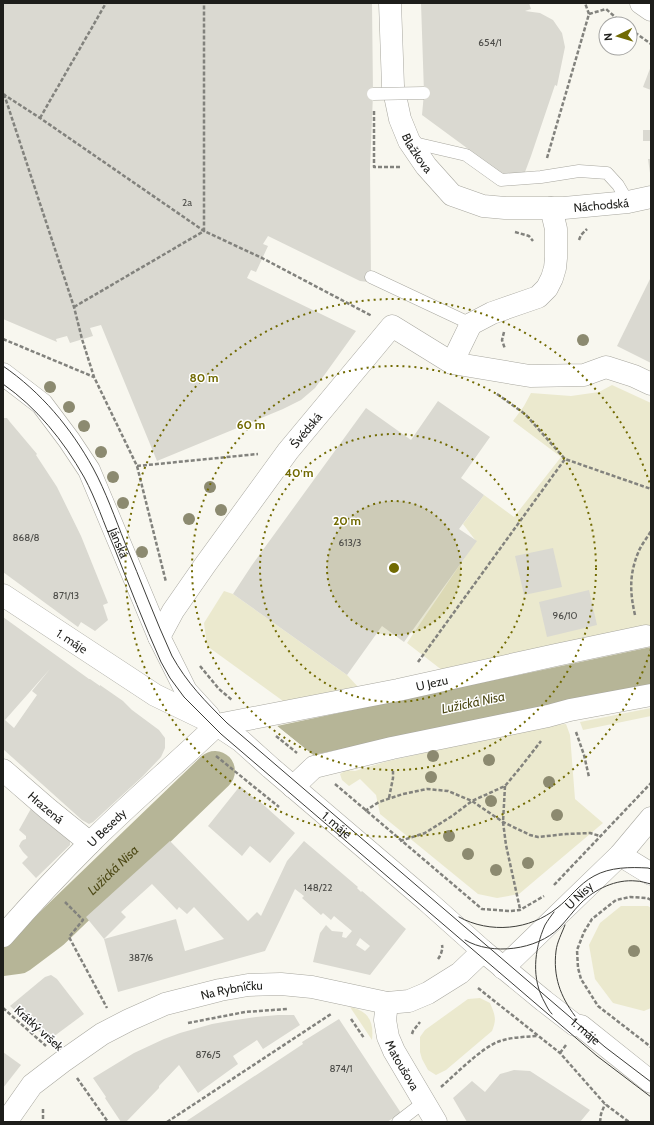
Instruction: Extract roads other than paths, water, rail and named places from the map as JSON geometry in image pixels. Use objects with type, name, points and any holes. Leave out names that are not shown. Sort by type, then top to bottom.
[{"type":"street","name":"Blažkova","points":[[390,3],[392,86],[400,119],[409,141],[426,166],[452,195],[483,206],[505,208],[551,208]]},
{"type":"street","points":[[640,3],[651,10]]},
{"type":"street","name":"Náchodská","points":[[551,208],[628,202],[651,197]]},
{"type":"street","points":[[551,208],[556,229],[556,258],[555,268],[547,288],[538,297],[492,313],[471,324],[452,363],[530,376],[584,375],[606,367],[634,376],[651,384]]},
{"type":"street","name":"Švédská","points":[[159,637],[173,611],[204,565],[288,452],[392,326],[452,363]]},
{"type":"street","name":"Jánská","points":[[3,374],[42,404],[89,470],[159,637],[186,691],[217,725]]},
{"type":"street","name":"1. máje","points":[[3,595],[155,695],[217,725],[240,741],[437,909],[503,968],[575,1025],[581,1026],[651,1082]]},
{"type":"street","name":"U Jezu","points":[[217,725],[398,690],[643,637]]},
{"type":"street","points":[[293,787],[314,767],[392,748],[548,716],[570,710],[651,695]]},
{"type":"street","name":"U Besedy","points":[[8,931],[90,843],[217,725]]},
{"type":"street","name":"Hrazená","points":[[3,770],[90,843]]},
{"type":"street","name":"U Nisy","points":[[503,968],[620,855],[651,818]]},
{"type":"street","points":[[620,855],[651,874]]},
{"type":"street","name":"Na Rybníčku","points":[[6,1122],[32,1086],[69,1069],[102,1034],[164,1004],[220,990],[248,985],[281,984],[312,986],[387,1003],[409,1001],[428,993],[460,973],[483,951]]},
{"type":"street","name":"Matoušova","points":[[387,1003],[385,1020],[388,1037],[394,1051],[436,1122]]},
{"type":"lane","points":[[372,94],[424,93]]},
{"type":"lane","points":[[409,141],[466,155],[501,180],[542,177],[579,171],[607,173],[618,186],[628,202]]},
{"type":"lane","points":[[371,277],[471,324]]},
{"type":"lane","points":[[398,1122],[424,1102]]},
{"type":"water","points":[[651,647],[651,685],[313,755],[277,726]]},
{"type":"waterway","name":"Lužická Nisa","points":[[3,956],[18,954],[50,930],[215,771]]},
{"type":"tram line","points":[[3,366],[17,376],[42,399],[65,425],[84,453],[98,477],[172,656],[184,675],[204,699],[227,723],[605,1047],[651,1082]]},
{"type":"tram line","points":[[3,384],[38,414],[76,463],[96,503],[161,662],[170,678],[184,697],[221,734],[597,1056],[651,1097]]},
{"type":"tram line","points":[[459,917],[484,926],[510,927],[522,925],[535,921],[557,908],[584,883],[600,873],[620,868],[651,869]]},
{"type":"tram line","points":[[465,940],[488,948],[501,949],[527,946],[550,935],[559,928],[581,903],[599,889],[614,883],[628,881],[640,881],[651,884]]},
{"type":"tram line","points":[[552,1014],[547,1007],[538,984],[536,974],[536,954],[545,925],[554,912]]},
{"type":"tram line","points":[[565,925],[558,941],[555,960],[559,985],[565,1001],[575,1016]]}]
